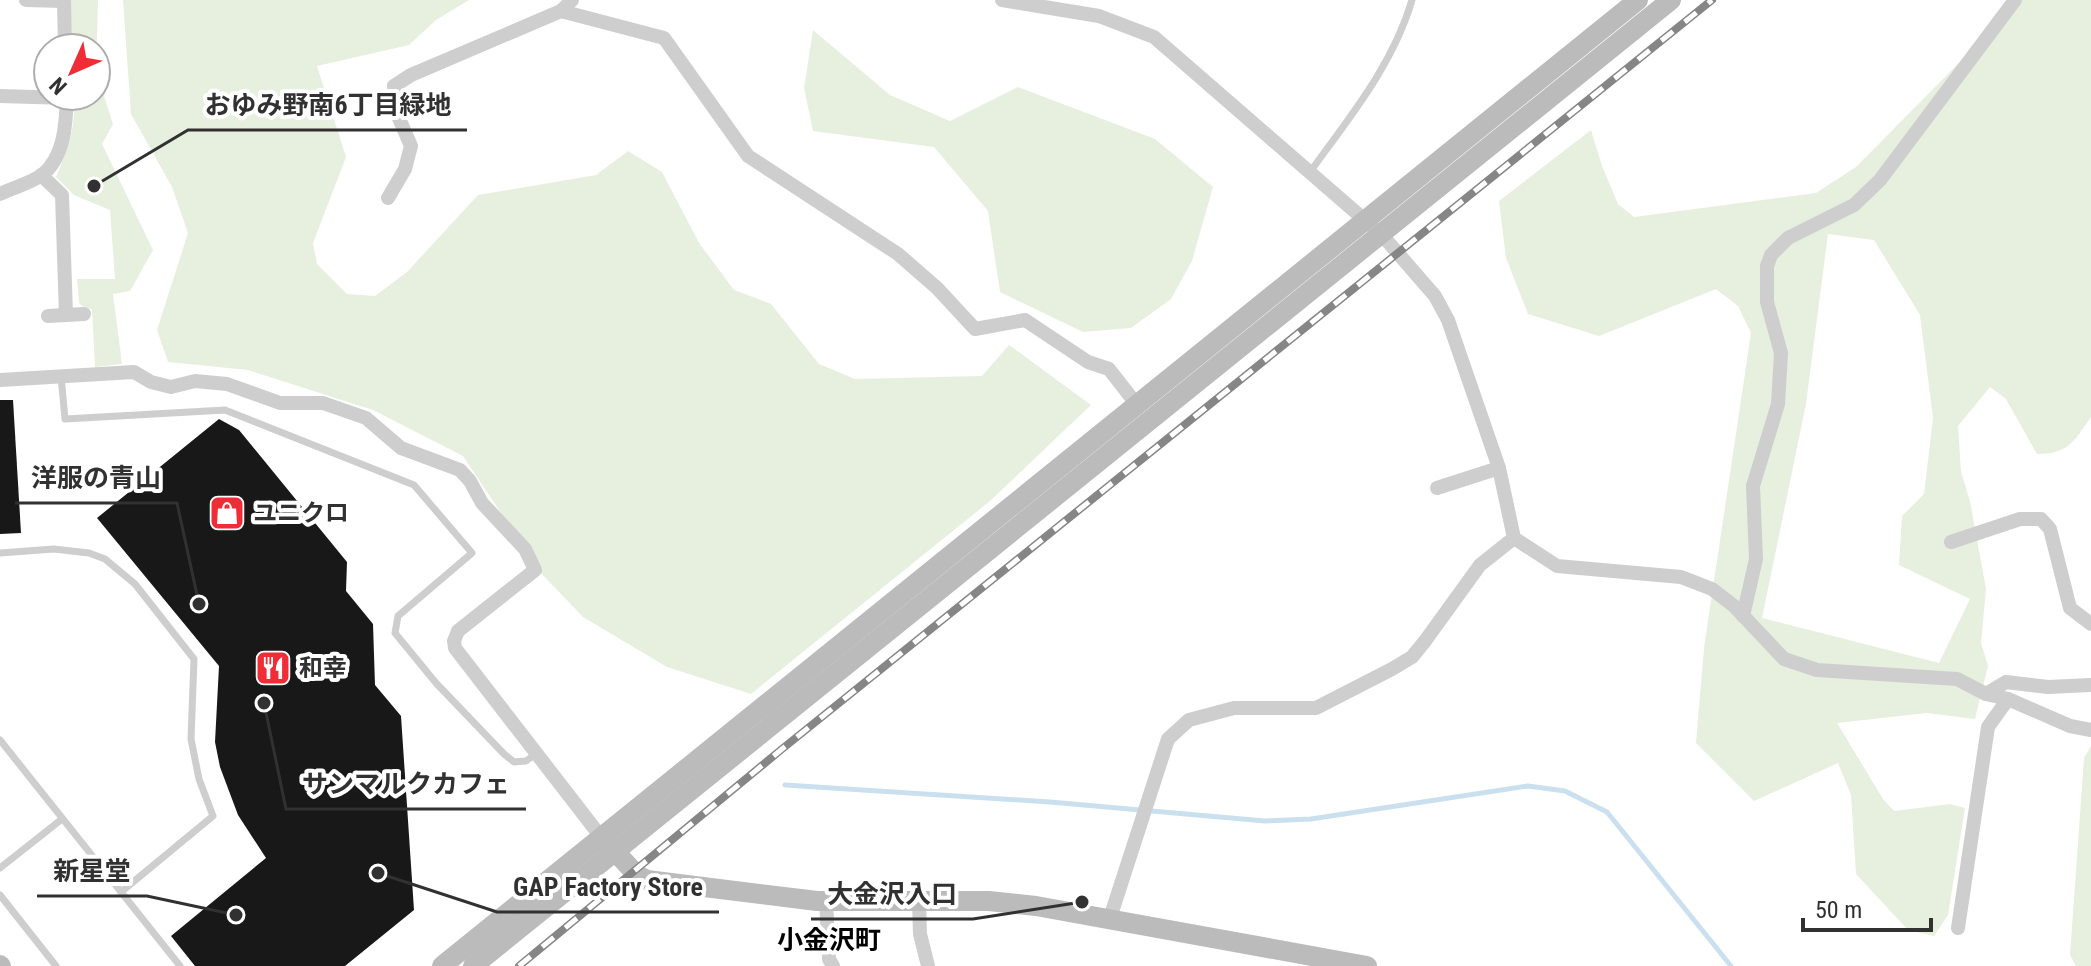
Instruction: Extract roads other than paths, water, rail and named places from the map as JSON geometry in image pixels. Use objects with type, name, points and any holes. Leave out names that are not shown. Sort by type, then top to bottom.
[{"type":"street","points":[[26,0],[64,1],[65,32]]},
{"type":"street","points":[[388,198],[405,169],[411,146],[398,116],[394,86],[411,75],[561,11],[572,0]]},
{"type":"street","points":[[1002,0],[1099,16],[1154,37],[1382,235],[1435,296],[1448,320],[1499,468],[1514,538],[1557,566],[1681,577],[1712,589],[1784,659],[1817,670],[1957,679],[1986,694],[2008,699],[2070,726],[2091,730]]},
{"type":"street","points":[[473,966],[608,844],[1137,405],[1638,0]]},
{"type":"street","points":[[442,966],[608,844],[1382,235],[1671,0]]},
{"type":"street","points":[[1743,616],[1756,559],[1753,486],[1778,404],[1781,353],[1767,302],[1767,266],[1771,255],[1788,238],[1807,226],[1829,219],[1854,205],[1880,180],[2015,0]]},
{"type":"street","points":[[561,11],[664,38],[748,156],[898,254],[937,288],[975,329],[1025,320],[1088,362],[1109,369],[1137,405]]},
{"type":"street","points":[[0,96],[32,96]]},
{"type":"street","points":[[0,194],[41,175],[54,162],[65,132],[66,112]]},
{"type":"street","points":[[41,175],[62,195],[66,315]]},
{"type":"street","points":[[48,316],[84,314]]},
{"type":"street","points":[[0,380],[134,372],[151,382],[171,387],[195,381],[227,384],[280,403],[323,403],[366,418],[401,448],[460,470],[482,503],[525,549],[535,570],[458,631],[455,648],[608,844],[637,875],[647,880],[826,901],[989,901],[1110,918],[1367,966]]},
{"type":"street","points":[[1437,488],[1499,468]]},
{"type":"street","points":[[1951,542],[2020,519],[2041,519],[2050,529],[2070,608],[2091,624]]},
{"type":"street","points":[[1110,918],[1168,739],[1189,720],[1234,708],[1316,708],[1392,669],[1418,649],[1480,565],[1514,538]]},
{"type":"street","points":[[1986,694],[2006,682],[2048,687],[2091,685]]},
{"type":"street","points":[[1958,928],[1988,727],[2008,699]]},
{"type":"street","points":[[826,901],[829,959],[833,966]]},
{"type":"street","points":[[919,902],[920,934],[928,966]]},
{"type":"lane","points":[[1310,172],[1365,96],[1395,46],[1412,0]]},
{"type":"lane","points":[[61,376],[65,419],[225,410],[414,485],[472,553],[398,616],[395,633],[436,683],[504,754],[514,762],[526,761],[537,753]]},
{"type":"lane","points":[[0,553],[75,550],[105,559],[135,584],[194,659],[191,739],[199,779],[213,816],[121,892]]},
{"type":"lane","points":[[0,741],[180,966]]},
{"type":"lane","points":[[0,868],[62,819]]},
{"type":"lane","points":[[0,895],[56,966]]},
{"type":"waterway","points":[[785,785],[1050,802],[1265,821],[1311,819],[1528,786],[1565,791],[1607,812],[1731,966]]},
{"type":"railway","points":[[519,966],[782,749],[1712,0]]},
{"type":"place","name":"おゆみ野南6丁目緑地","points":[[94,186]]},
{"type":"place","name":"ユニクロ","points":[[227,513]]},
{"type":"place","name":"洋服の青山","points":[[199,604]]},
{"type":"place","name":"和幸","points":[[273,668]]},
{"type":"place","name":"サンマルクカフェ","points":[[264,703]]},
{"type":"place","name":"GAP Factory Store","points":[[378,873]]},
{"type":"place","name":"大金沢入口","points":[[1082,902]]},
{"type":"place","name":"新星堂","points":[[236,915]]},
{"type":"district","name":"小金沢町","points":[[829,940]]}]
